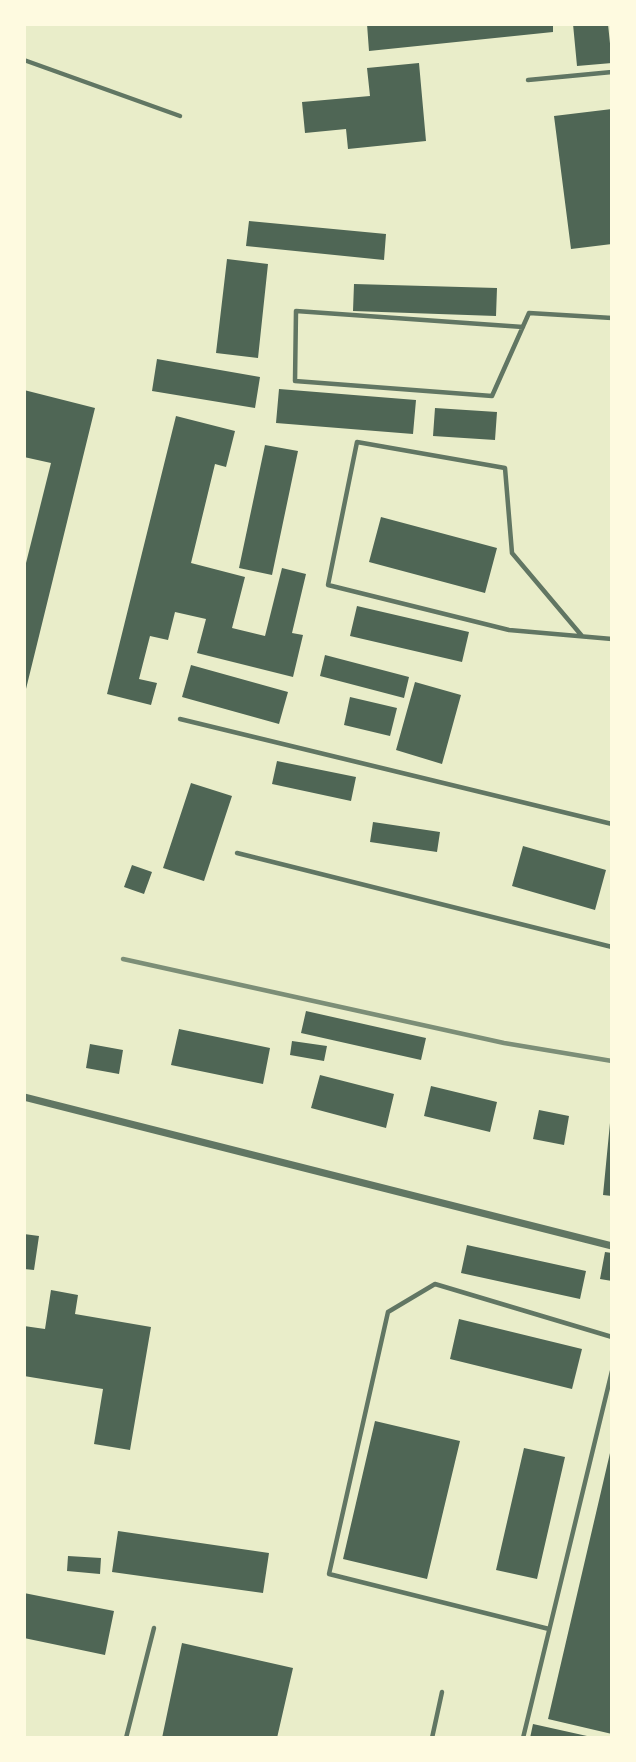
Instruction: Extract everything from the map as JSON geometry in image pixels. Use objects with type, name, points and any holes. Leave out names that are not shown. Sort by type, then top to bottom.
[{"type":"street","points":[[25,1098],[611,1247]]},
{"type":"lane","points":[[24,60],[180,116]]},
{"type":"lane","points":[[528,80],[611,72]]},
{"type":"lane","points":[[523,327],[296,310],[295,381],[492,396],[523,327],[529,313],[611,318]]},
{"type":"lane","points":[[582,636],[512,553],[505,468],[357,442],[328,584],[509,630],[611,639]]},
{"type":"lane","points":[[180,719],[611,824]]},
{"type":"lane","points":[[237,853],[611,947]]},
{"type":"lane","points":[[549,1629],[328,1574],[388,1312],[435,1284],[611,1336]]},
{"type":"lane","points":[[523,1738],[611,1371]]},
{"type":"lane","points":[[126,1738],[154,1628]]},
{"type":"lane","points":[[432,1738],[442,1692]]},
{"type":"building","points":[[367,24],[553,24],[553,32],[369,51]]},
{"type":"building","points":[[573,24],[608,24],[612,63],[577,66]]},
{"type":"building","points":[[419,63],[426,141],[348,149],[346,129],[305,133],[302,102],[370,96],[367,68]]},
{"type":"building","points":[[612,109],[612,244],[571,249],[554,116]]},
{"type":"building","points":[[249,221],[386,234],[384,260],[246,246]]},
{"type":"building","points":[[227,259],[268,264],[258,358],[216,353]]},
{"type":"building","points":[[354,284],[497,288],[496,316],[353,311]]},
{"type":"building","points":[[157,359],[260,377],[255,408],[152,391]]},
{"type":"building","points":[[279,389],[416,400],[413,434],[276,423]]},
{"type":"building","points":[[24,390],[95,408],[25,693],[24,571],[51,463],[24,457]]},
{"type":"building","points":[[435,408],[497,412],[495,440],[433,436]]},
{"type":"building","points":[[176,416],[235,431],[226,467],[215,464],[191,563],[245,577],[232,628],[265,636],[282,568],[306,574],[292,633],[303,635],[293,677],[197,653],[206,619],[175,612],[168,640],[150,636],[139,679],[157,683],[151,705],[107,694]]},
{"type":"building","points":[[265,445],[298,451],[272,575],[239,568]]},
{"type":"building","points":[[381,517],[497,548],[485,593],[369,562]]},
{"type":"building","points":[[357,606],[469,632],[462,662],[350,636]]},
{"type":"building","points":[[325,655],[409,677],[404,698],[320,676]]},
{"type":"building","points":[[191,665],[288,692],[279,724],[182,697]]},
{"type":"building","points":[[415,682],[461,695],[442,764],[396,750]]},
{"type":"building","points":[[350,697],[397,708],[390,736],[344,725]]},
{"type":"building","points":[[277,761],[356,777],[351,801],[272,784]]},
{"type":"building","points":[[191,783],[232,796],[204,881],[163,868]]},
{"type":"building","points":[[373,822],[440,832],[437,852],[370,842]]},
{"type":"building","points":[[523,846],[606,870],[595,910],[512,886]]},
{"type":"building","points":[[132,865],[152,872],[144,894],[124,887]]},
{"type":"building","points":[[306,1011],[426,1038],[421,1060],[301,1033]]},
{"type":"building","points":[[179,1029],[270,1048],[263,1084],[171,1065]]},
{"type":"building","points":[[292,1041],[327,1046],[324,1061],[290,1055]]},
{"type":"building","points":[[90,1044],[123,1050],[119,1074],[86,1068]]},
{"type":"building","points":[[320,1075],[394,1094],[386,1128],[311,1108]]},
{"type":"building","points":[[431,1086],[497,1102],[490,1132],[424,1116]]},
{"type":"building","points":[[539,1110],[569,1116],[564,1145],[533,1139]]},
{"type":"building","points":[[612,1123],[612,1196],[603,1195]]},
{"type":"building","points":[[24,1234],[39,1236],[34,1270],[24,1269]]},
{"type":"building","points":[[467,1245],[586,1271],[580,1299],[461,1273]]},
{"type":"building","points":[[605,1252],[612,1253],[612,1281],[600,1279]]},
{"type":"building","points":[[51,1290],[78,1295],[75,1314],[151,1327],[130,1450],[94,1444],[103,1389],[24,1376],[24,1326],[45,1329]]},
{"type":"building","points":[[459,1319],[582,1349],[572,1389],[450,1359]]},
{"type":"building","points":[[375,1421],[460,1441],[427,1579],[343,1559]]},
{"type":"building","points":[[524,1448],[565,1457],[537,1579],[496,1570]]},
{"type":"building","points":[[612,1453],[612,1734],[548,1719]]},
{"type":"building","points":[[118,1531],[269,1553],[263,1593],[112,1572]]},
{"type":"building","points":[[68,1556],[101,1558],[100,1574],[67,1571]]},
{"type":"building","points":[[24,1593],[114,1611],[105,1655],[24,1638]]},
{"type":"building","points":[[182,1643],[293,1668],[277,1738],[162,1738]]},
{"type":"building","points":[[533,1724],[587,1736],[587,1738],[530,1738]]},
{"type":"railway","points":[[123,959],[504,1043],[612,1061]]}]
